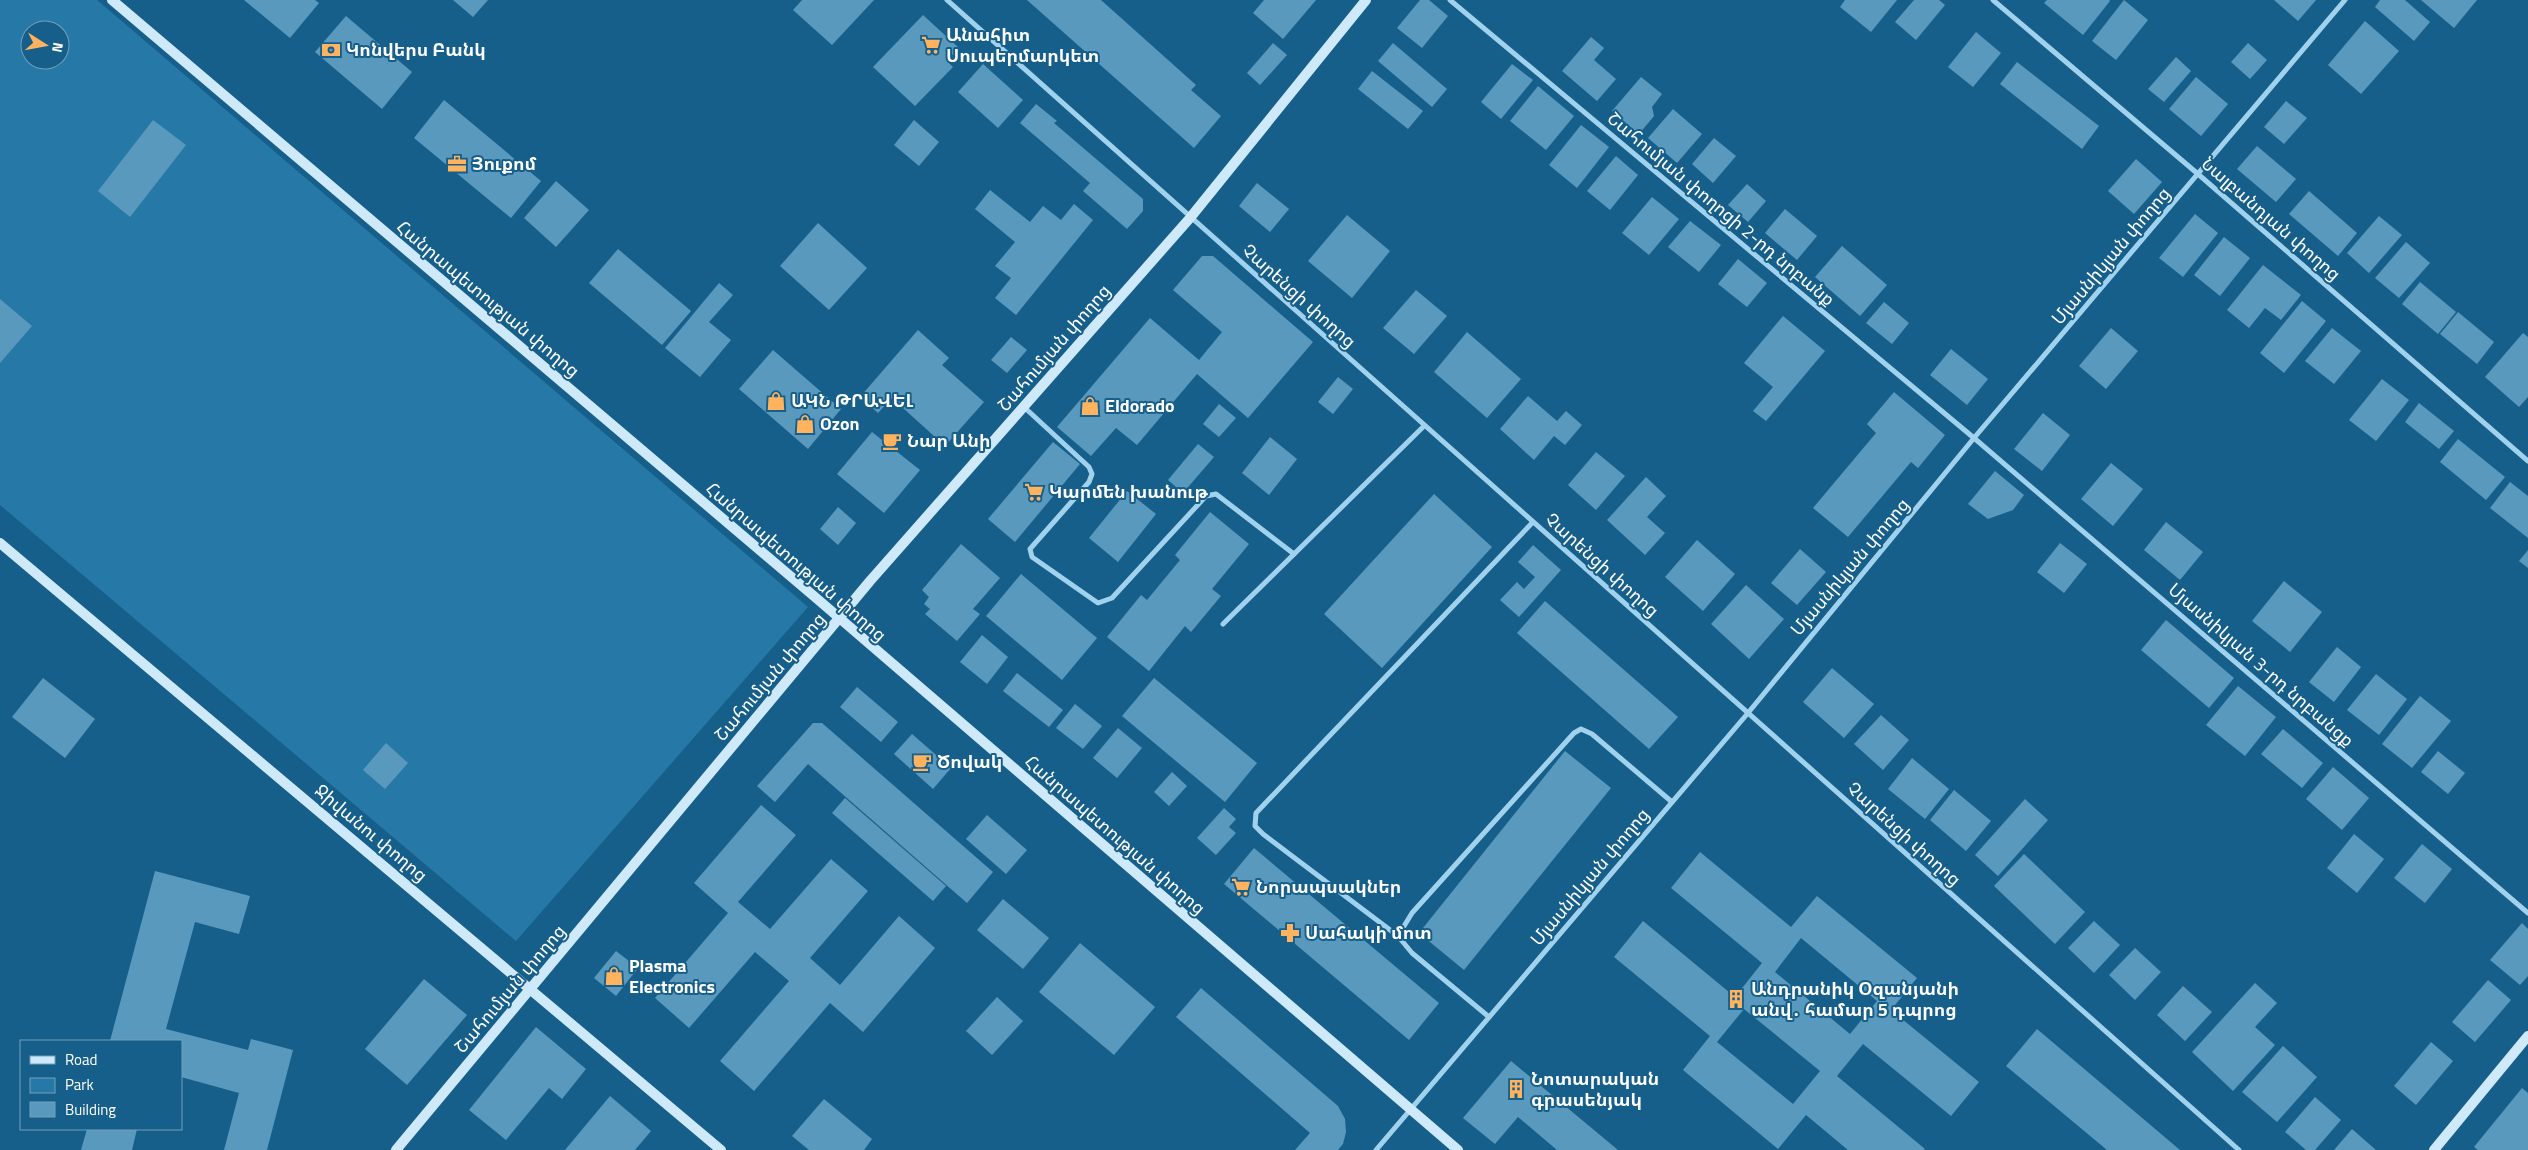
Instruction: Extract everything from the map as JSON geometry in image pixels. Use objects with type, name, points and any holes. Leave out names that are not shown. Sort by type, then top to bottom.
[{"type":"street","name":"Հանրապետության փողոց","points":[[112,0],[839,619],[1458,1150]]},
{"type":"street","name":"Չարենցի փողոց","points":[[947,0],[2238,1150]]},
{"type":"street","name":"Շահումյան փողոց","points":[[396,1150],[532,990],[839,619],[1190,218],[1366,0]]},
{"type":"street","name":"Շահումյան փողոցի 2-րդ նրբանք","points":[[1450,0],[1974,438]]},
{"type":"street","name":"Նալբանդյան փողոց","points":[[1993,0],[2198,174],[2528,461]]},
{"type":"street","name":"Մյասնիկյան փողոց","points":[[1376,1150],[1748,713],[1974,438],[2345,0]]},
{"type":"street","points":[[1024,407],[1089,468],[1092,474],[1089,482],[1030,549],[1032,557],[1098,603],[1112,598],[1206,496],[1216,494],[1294,554]]},
{"type":"street","points":[[1223,624],[1424,426]]},
{"type":"street","name":"Մյասնիկյան 3-րդ նրբանցք","points":[[1974,438],[2528,913]]},
{"type":"street","points":[[1490,1017],[1412,953],[1398,936],[1263,834],[1255,826],[1256,813],[1533,522]]},
{"type":"street","name":"Ջիվանու փողոց","points":[[0,543],[721,1150]]},
{"type":"street","points":[[1398,936],[1412,914],[1574,733],[1581,729],[1592,734],[1672,802]]},
{"type":"street","points":[[2434,1150],[2528,1036]]},
{"type":"green space","points":[[0,0],[97,0],[808,607],[516,941],[0,505]]},
{"type":"building","points":[[244,0],[315,0],[319,3],[290,38]]},
{"type":"building","points":[[453,0],[488,0],[473,17]]},
{"type":"building","points":[[802,0],[874,0],[832,45],[793,10]]},
{"type":"building","points":[[1027,0],[1101,0],[1196,85],[1191,90],[1221,116],[1194,148]]},
{"type":"building","points":[[1264,0],[1316,0],[1283,39],[1253,13]]},
{"type":"building","points":[[1420,0],[1429,0],[1448,16],[1422,48],[1397,28]]},
{"type":"building","points":[[1845,0],[1897,0],[1871,32],[1840,7]]},
{"type":"building","points":[[1914,0],[1939,0],[1945,5],[1916,40],[1895,22]]},
{"type":"building","points":[[2047,0],[2110,1],[2083,35],[2044,3]]},
{"type":"building","points":[[2124,0],[2148,20],[2116,60],[2092,41]]},
{"type":"building","points":[[2274,0],[2316,0],[2298,21]]},
{"type":"building","points":[[2380,0],[2405,0],[2430,22],[2414,41],[2375,7]]},
{"type":"building","points":[[2421,0],[2477,0],[2454,28]]},
{"type":"building","points":[[923,15],[959,48],[947,61],[953,67],[915,106],[873,67]]},
{"type":"building","points":[[346,16],[412,72],[382,109],[315,52]]},
{"type":"building","points":[[2365,21],[2399,51],[2361,94],[2328,65]]},
{"type":"building","points":[[1976,32],[2001,53],[1973,87],[1948,67]]},
{"type":"building","points":[[1591,37],[1604,48],[1594,60],[1616,79],[1597,101],[1562,71]]},
{"type":"building","points":[[1273,43],[1287,55],[1260,85],[1247,73]]},
{"type":"building","points":[[1393,43],[1447,89],[1432,107],[1378,61]]},
{"type":"building","points":[[2248,43],[2267,60],[2250,79],[2231,62]]},
{"type":"building","points":[[2176,57],[2191,71],[2164,102],[2148,89]]},
{"type":"building","points":[[2017,62],[2099,126],[2082,149],[2000,84]]},
{"type":"building","points":[[983,64],[1023,100],[998,128],[958,92]]},
{"type":"building","points":[[1512,64],[1533,80],[1501,119],[1481,102]]},
{"type":"building","points":[[1372,71],[1423,111],[1408,129],[1358,89]]},
{"type":"building","points":[[1641,77],[1662,94],[1652,107],[1654,116],[1639,134],[1612,111]]},
{"type":"building","points":[[2196,77],[2228,104],[2201,136],[2169,109]]},
{"type":"building","points":[[1538,86],[1574,116],[1546,150],[1510,121]]},
{"type":"building","points":[[444,100],[541,181],[511,218],[414,138]]},
{"type":"building","points":[[2286,101],[2307,118],[2284,144],[2264,127]]},
{"type":"building","points":[[1036,104],[1057,121],[1054,123],[1143,199],[1143,211],[1127,229],[1083,191],[1090,183],[1020,123]]},
{"type":"building","points":[[1673,109],[1702,134],[1677,163],[1648,138]]},
{"type":"building","points":[[153,120],[186,145],[130,217],[98,191]]},
{"type":"building","points":[[914,120],[939,142],[919,166],[894,145]]},
{"type":"building","points":[[1581,125],[1609,147],[1577,188],[1549,165]]},
{"type":"building","points":[[1714,138],[1736,156],[1713,183],[1692,164]]},
{"type":"building","points":[[2257,146],[2296,179],[2276,202],[2237,169]]},
{"type":"building","points":[[1616,156],[1638,175],[1610,210],[1587,191]]},
{"type":"building","points":[[2136,159],[2162,182],[2134,214],[2108,191]]},
{"type":"building","points":[[556,181],[589,210],[556,247],[524,218]]},
{"type":"building","points":[[1257,183],[1289,209],[1270,232],[1239,206]]},
{"type":"building","points":[[1747,184],[1766,201],[1748,222],[1728,205]]},
{"type":"building","points":[[990,190],[1030,222],[1043,206],[1061,220],[1074,204],[1093,220],[1016,315],[995,298],[1011,278],[995,266],[1015,242],[975,209]]},
{"type":"building","points":[[2309,191],[2357,233],[2338,256],[2289,214]]},
{"type":"building","points":[[1652,197],[1679,219],[1649,255],[1622,233]]},
{"type":"building","points":[[1785,209],[1817,236],[1797,260],[1765,233]]},
{"type":"building","points":[[2195,214],[2218,233],[2183,277],[2159,258]]},
{"type":"building","points":[[1347,215],[1390,251],[1352,298],[1308,261]]},
{"type":"building","points":[[2379,216],[2402,235],[2369,273],[2347,253]]},
{"type":"building","points":[[1690,221],[1721,245],[1699,272],[1668,247]]},
{"type":"building","points":[[818,223],[867,268],[829,310],[780,266]]},
{"type":"building","points":[[2224,237],[2250,258],[2220,296],[2194,275]]},
{"type":"building","points":[[2406,242],[2430,263],[2399,298],[2375,278]]},
{"type":"building","points":[[1842,246],[1887,285],[1860,316],[1815,277]]},
{"type":"building","points":[[618,249],[691,311],[662,345],[589,283]]},
{"type":"building","points":[[1202,256],[1213,256],[1313,342],[1248,418],[1197,374],[1137,445],[1116,428],[1091,456],[1057,427],[1150,318],[1199,360],[1222,332],[1173,290]]},
{"type":"building","points":[[1738,259],[1767,283],[1747,307],[1718,284]]},
{"type":"building","points":[[2263,265],[2301,295],[2281,320],[2265,308],[2249,328],[2227,310]]},
{"type":"building","points":[[2420,282],[2456,312],[2438,334],[2402,304]]},
{"type":"building","points":[[719,283],[733,295],[709,322],[731,340],[700,377],[665,348]]},
{"type":"building","points":[[1416,290],[1447,316],[1414,354],[1383,328]]},
{"type":"building","points":[[0,299],[32,326],[0,363]]},
{"type":"building","points":[[2302,301],[2326,321],[2284,373],[2260,353]]},
{"type":"building","points":[[1884,302],[1909,323],[1892,344],[1866,323]]},
{"type":"building","points":[[2458,312],[2494,342],[2477,364],[2440,334]]},
{"type":"building","points":[[1783,316],[1825,351],[1766,421],[1753,411],[1773,387],[1744,363]]},
{"type":"building","points":[[2111,328],[2138,351],[2106,389],[2079,366]]},
{"type":"building","points":[[2332,328],[2361,351],[2334,384],[2305,361]]},
{"type":"building","points":[[918,330],[949,358],[942,365],[984,402],[945,446],[892,398],[878,413],[860,397]]},
{"type":"building","points":[[1467,332],[1521,379],[1487,418],[1434,372]]},
{"type":"building","points":[[2523,333],[2528,337],[2528,397],[2519,407],[2485,377]]},
{"type":"building","points":[[1011,337],[1027,350],[1007,373],[991,360]]},
{"type":"building","points":[[1951,349],[1988,379],[1967,405],[1930,375]]},
{"type":"building","points":[[773,350],[841,409],[808,449],[739,389]]},
{"type":"building","points":[[1338,377],[1353,389],[1333,414],[1318,402]]},
{"type":"building","points":[[2382,379],[2409,400],[2376,441],[2349,420]]},
{"type":"building","points":[[1894,392],[1945,435],[1918,468],[1911,462],[1848,537],[1813,508],[1876,433],[1867,424]]},
{"type":"building","points":[[1528,396],[1557,421],[1566,411],[1582,425],[1565,445],[1554,436],[1534,460],[1500,429]]},
{"type":"building","points":[[2419,403],[2454,431],[2439,449],[2405,422]]},
{"type":"building","points":[[1219,404],[1236,418],[1219,437],[1203,424]]},
{"type":"building","points":[[2043,413],[2070,435],[2042,471],[2014,449]]},
{"type":"building","points":[[872,432],[920,470],[884,513],[837,474]]},
{"type":"building","points":[[1270,437],[1297,459],[1269,495],[1242,473]]},
{"type":"building","points":[[2458,439],[2505,477],[2486,500],[2440,462]]},
{"type":"building","name":"Կարմեն խանութ","points":[[1053,442],[1080,464],[1015,542],[988,519]]},
{"type":"building","points":[[1198,444],[1214,457],[1183,493],[1168,480]]},
{"type":"building","points":[[1596,452],[1625,476],[1596,510],[1568,485]]},
{"type":"building","points":[[2111,463],[2143,489],[2113,526],[2081,499]]},
{"type":"building","points":[[1995,471],[2024,495],[2013,510],[1988,519],[1968,504]]},
{"type":"building","points":[[1646,477],[1666,496],[1647,517],[1665,533],[1645,555],[1607,520]]},
{"type":"building","points":[[2510,482],[2528,496],[2528,538],[2490,508]]},
{"type":"building","points":[[1127,491],[1156,514],[1118,562],[1089,538]]},
{"type":"building","points":[[1434,494],[1492,547],[1382,668],[1324,614]]},
{"type":"building","points":[[838,507],[856,523],[838,545],[820,529]]},
{"type":"building","points":[[1210,512],[1249,544],[1212,589],[1221,596],[1191,632],[1185,626],[1149,671],[1107,637],[1141,595],[1147,600],[1180,560],[1175,555]]},
{"type":"building","points":[[2166,522],[2203,552],[2180,580],[2144,550]]},
{"type":"building","points":[[1697,540],[1735,574],[1703,611],[1665,577]]},
{"type":"building","points":[[2060,543],[2087,564],[2064,593],[2037,572]]},
{"type":"building","points":[[961,544],[1000,578],[973,609],[980,614],[957,641],[925,614],[930,609],[924,604],[929,597],[922,590]]},
{"type":"building","points":[[1533,545],[1561,570],[1519,617],[1500,600],[1517,582],[1524,589],[1535,577],[1518,562]]},
{"type":"building","points":[[1800,549],[1826,572],[1797,605],[1771,583]]},
{"type":"building","points":[[2528,550],[2528,568],[2519,561]]},
{"type":"building","points":[[1021,574],[1097,638],[1062,680],[986,616]]},
{"type":"building","points":[[2284,581],[2322,612],[2290,652],[2252,621]]},
{"type":"building","points":[[1746,585],[1784,619],[1749,659],[1711,624]]},
{"type":"building","points":[[1545,601],[1678,717],[1649,749],[1517,633]]},
{"type":"building","points":[[2166,620],[2234,678],[2209,708],[2141,650]]},
{"type":"building","points":[[982,635],[1008,657],[987,684],[960,662]]},
{"type":"building","points":[[2337,647],[2361,667],[2334,702],[2309,682]]},
{"type":"building","points":[[1832,668],[1874,704],[1844,738],[1803,702]]},
{"type":"building","points":[[1017,673],[1063,710],[1049,727],[1003,691]]},
{"type":"building","points":[[2376,674],[2407,699],[2379,735],[2347,710]]},
{"type":"building","points":[[43,678],[95,719],[65,758],[12,717]]},
{"type":"building","points":[[1154,678],[1257,763],[1225,802],[1122,716]]},
{"type":"building","points":[[2238,686],[2276,717],[2245,756],[2206,725]]},
{"type":"building","points":[[857,687],[898,722],[881,742],[840,707]]},
{"type":"building","points":[[2420,696],[2451,721],[2412,768],[2382,744]]},
{"type":"building","points":[[1075,704],[1102,726],[1083,749],[1056,728]]},
{"type":"building","points":[[1881,715],[1909,740],[1883,770],[1854,744]]},
{"type":"building","points":[[813,723],[822,723],[993,872],[967,903],[808,764],[775,802],[757,786]]},
{"type":"building","points":[[1118,728],[1142,748],[1117,778],[1093,758]]},
{"type":"building","points":[[2283,729],[2323,763],[2302,788],[2261,754]]},
{"type":"building","points":[[912,734],[951,768],[933,789],[894,754]]},
{"type":"building","points":[[386,743],[408,763],[385,789],[363,770]]},
{"type":"building","points":[[1565,751],[1611,788],[1464,970],[1419,933]]},
{"type":"building","points":[[2438,751],[2465,773],[2448,794],[2421,772]]},
{"type":"building","points":[[1912,758],[1949,789],[1925,819],[1888,789]]},
{"type":"building","points":[[2333,767],[2369,798],[2342,830],[2306,799]]},
{"type":"building","points":[[1172,772],[1187,786],[1169,806],[1154,792]]},
{"type":"building","points":[[1954,790],[1991,821],[1966,851],[1930,820]]},
{"type":"building","points":[[845,798],[946,886],[933,901],[832,813]]},
{"type":"building","points":[[2025,799],[2048,820],[1998,876],[1975,855]]},
{"type":"building","points":[[761,805],[796,835],[738,902],[770,929],[831,859],[868,891],[810,958],[840,985],[899,916],[935,948],[863,1032],[830,1003],[754,1091],[720,1061],[789,981],[755,952],[689,1028],[655,998],[728,913],[694,883]]},
{"type":"building","points":[[1224,808],[1236,819],[1229,827],[1236,833],[1216,855],[1197,838]]},
{"type":"building","points":[[987,815],[1027,850],[1006,874],[966,839]]},
{"type":"building","points":[[2354,834],[2384,859],[2357,893],[2327,868]]},
{"type":"building","points":[[2422,844],[2452,869],[2425,903],[2394,878]]},
{"type":"building","points":[[1254,848],[1439,1003],[1409,1040],[1224,884]]},
{"type":"building","name":"Անդրանիկ Օզանյանի անվ․ համար 5 դպրոց","points":[[1700,852],[1791,927],[1817,896],[1917,978],[1891,1010],[1979,1082],[1951,1116],[1863,1044],[1837,1076],[1925,1149],[1848,1150],[1806,1115],[1778,1149],[1683,1070],[1710,1036],[1614,957],[1643,921],[1735,997],[1762,963],[1671,888]],"holes":[[[1801,938],[1877,1001],[1850,1034],[1775,972]],[[1744,1009],[1820,1071],[1793,1104],[1717,1042]]]},
{"type":"building","points":[[2024,854],[2085,912],[2055,944],[1994,886]]},
{"type":"building","points":[[155,871],[250,896],[239,934],[195,922],[166,1029],[248,1050],[251,1039],[293,1050],[267,1150],[224,1150],[239,1093],[182,1077],[182,1040],[110,1040]]},
{"type":"building","points":[[1003,899],[1049,938],[1023,969],[977,930]]},
{"type":"building","points":[[2094,921],[2120,945],[2094,973],[2068,948]]},
{"type":"building","points":[[2522,923],[2528,929],[2528,976],[2520,985],[2490,960]]},
{"type":"building","points":[[1080,943],[1155,1007],[1114,1055],[1039,992]]},
{"type":"building","points":[[2135,948],[2161,972],[2135,1000],[2109,975]]},
{"type":"building","points":[[616,951],[638,968],[616,996],[594,978]]},
{"type":"building","points":[[424,979],[467,1015],[407,1085],[365,1049]]},
{"type":"building","points":[[2488,980],[2511,1000],[2475,1042],[2452,1022]]},
{"type":"building","points":[[2255,983],[2277,1003],[2255,1027],[2275,1045],[2233,1091],[2192,1052]]},
{"type":"building","points":[[2183,986],[2212,1012],[2185,1041],[2157,1015]]},
{"type":"building","points":[[1201,988],[1338,1106],[1345,1119],[1346,1132],[1343,1144],[1338,1150],[1295,1150],[1310,1133],[1176,1017]]},
{"type":"building","points":[[997,997],[1023,1021],[992,1055],[966,1031]]},
{"type":"building","points":[[536,1027],[586,1069],[562,1099],[549,1088],[506,1140],[469,1110]]},
{"type":"building","points":[[2037,1029],[2180,1150],[2107,1150],[2006,1066]]},
{"type":"building","points":[[2431,1042],[2453,1061],[2416,1105],[2394,1086]]},
{"type":"building","points":[[2283,1046],[2317,1077],[2277,1122],[2242,1092]]},
{"type":"building","name":"Նոտարական գրասենյակ","points":[[1511,1061],[1618,1150],[1557,1150],[1518,1117],[1495,1144],[1463,1118]]},
{"type":"building","points":[[2522,1088],[2528,1093],[2528,1150],[2478,1150],[2474,1147]]},
{"type":"building","points":[[610,1096],[651,1131],[635,1150],[565,1150]]},
{"type":"building","points":[[2315,1097],[2341,1120],[2315,1150],[2306,1150],[2285,1132]]},
{"type":"building","points":[[824,1099],[872,1139],[864,1150],[809,1150],[792,1136]]},
{"type":"building","points":[[2352,1129],[2376,1150],[2334,1150]]},
{"type":"building","points":[[87,1130],[137,1130],[132,1150],[81,1150]]},
{"type":"place","name":"Անահիտ Սուպերմարկետ","points":[[931,45]]},
{"type":"place","name":"Կոնվերս Բանկ","points":[[331,50]]},
{"type":"place","name":"Յուքոմ","points":[[457,164]]},
{"type":"place","name":"ԱԿՆ ԹՐԱՎԵԼ","points":[[776,401]]},
{"type":"place","name":"Eldorado","points":[[1090,406]]},
{"type":"place","name":"Ozon","points":[[805,424]]},
{"type":"place","name":"Նար Անի","points":[[892,441]]},
{"type":"place","name":"Կարմեն խանութ","points":[[1034,492]]},
{"type":"place","name":"Ծովակ","points":[[922,762]]},
{"type":"place","name":"Նորապսակներ","points":[[1241,887]]},
{"type":"place","name":"Սահակի մոտ","points":[[1290,933]]},
{"type":"place","name":"Plasma Electronics","points":[[614,976]]},
{"type":"place","name":"Անդրանիկ Օզանյանի անվ․ համար 5 դպրոց","points":[[1736,999]]},
{"type":"place","name":"Նոտարական գրասենյակ","points":[[1516,1089]]}]
